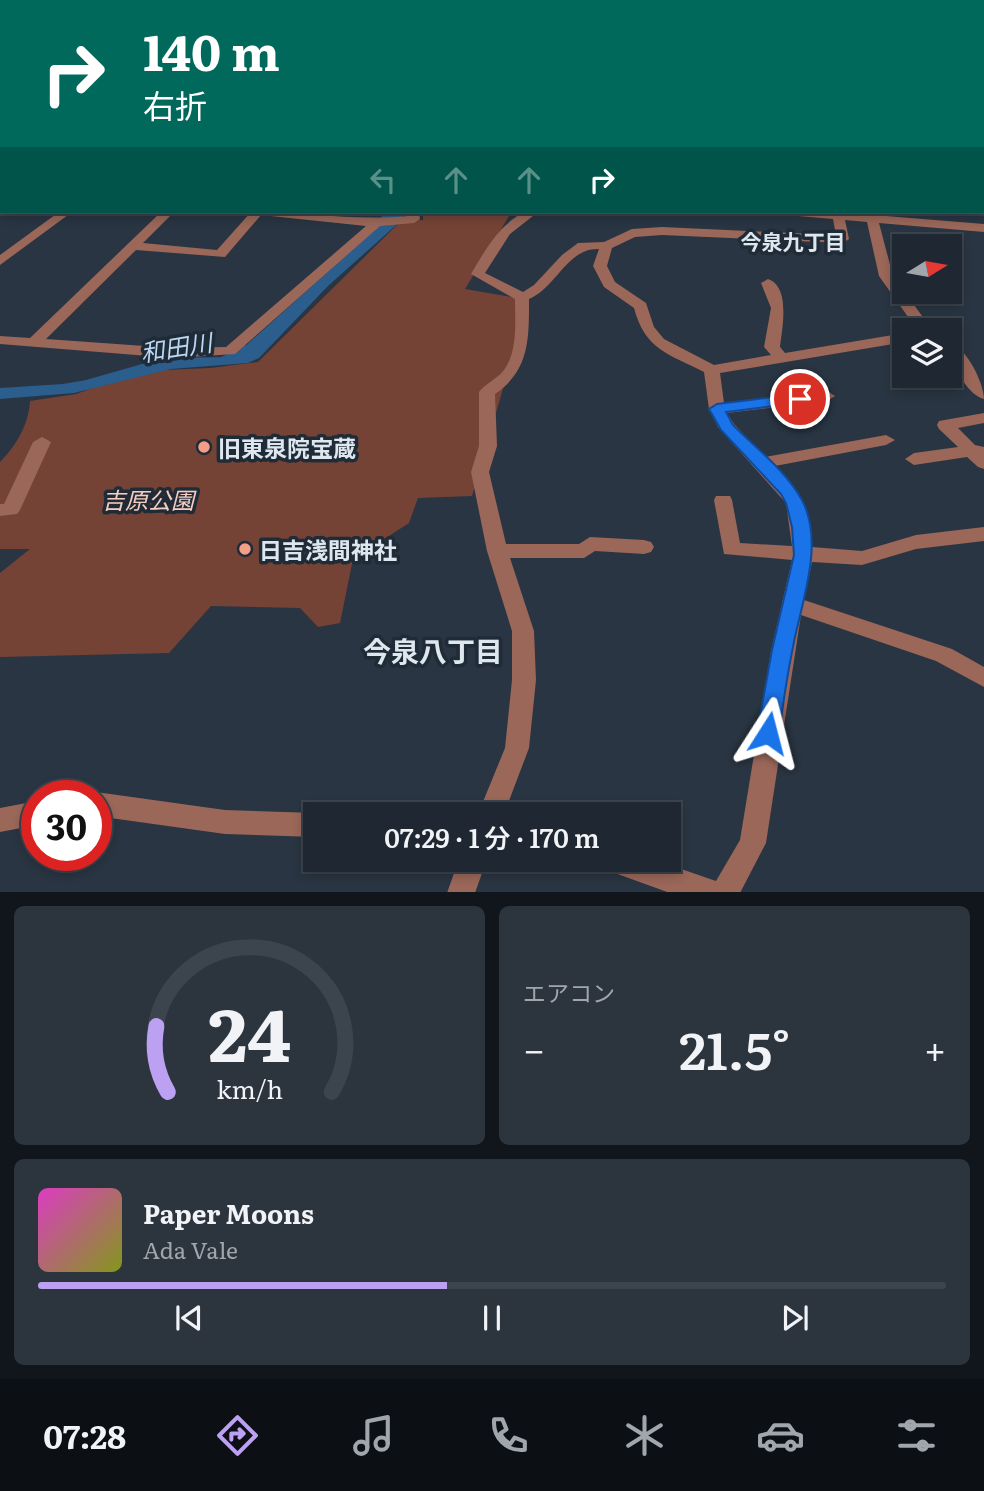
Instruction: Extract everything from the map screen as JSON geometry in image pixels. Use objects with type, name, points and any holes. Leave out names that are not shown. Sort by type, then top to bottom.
[{"type":"street","points":[[0,261],[63,214]]},
{"type":"street","points":[[33,343],[166,214]]},
{"type":"street","points":[[135,246],[220,254],[255,214]]},
{"type":"street","points":[[284,214],[376,223],[414,219],[413,214]]},
{"type":"street","points":[[528,214],[502,231],[478,274],[522,297],[533,294],[552,272],[584,246],[606,246],[632,233],[662,230],[843,239],[838,216]]},
{"type":"street","points":[[818,214],[872,218],[920,217],[984,228]]},
{"type":"street","points":[[872,218],[886,275],[917,318]]},
{"type":"street","points":[[0,340],[173,353],[230,351],[376,223]]},
{"type":"street","points":[[606,246],[600,266],[609,284],[641,306],[647,328],[659,342],[712,370],[892,339]]},
{"type":"street","points":[[886,275],[892,276]]},
{"type":"street","points":[[768,282],[778,308],[772,347],[781,358]]},
{"type":"street","points":[[496,802],[516,748],[524,680],[523,631],[497,551],[480,472],[488,446],[487,392],[505,383],[518,361],[522,342],[522,297]]},
{"type":"street","points":[[962,359],[977,388],[984,394]]},
{"type":"street","points":[[712,370],[717,409],[727,427],[787,490],[795,503],[803,555],[763,760],[753,843],[724,892]]},
{"type":"street","points":[[717,409],[827,396]]},
{"type":"street","points":[[979,454],[945,425],[984,418]]},
{"type":"street","points":[[761,463],[886,440]]},
{"type":"street","points":[[0,510],[10,510],[42,442]]},
{"type":"street","points":[[914,459],[979,454]]},
{"type":"street","points":[[723,500],[731,549],[862,558],[916,542],[984,534]]},
{"type":"street","points":[[497,551],[584,551],[590,544],[644,547]]},
{"type":"street","points":[[792,604],[944,655],[984,678]]},
{"type":"street","points":[[112,806],[225,822],[303,825]]},
{"type":"street","points":[[0,820],[21,816]]},
{"type":"street","points":[[461,892],[468,872]]},
{"type":"street","points":[[651,872],[712,892]]},
{"type":"green space","name":"吉原公園","points":[[423,214],[514,214],[509,216],[465,289],[524,299],[513,354],[472,496],[418,498],[409,523],[353,559],[340,623],[318,627],[300,608],[211,606],[169,653],[0,657],[0,573],[30,549],[0,549],[0,462],[21,434],[30,401],[76,394],[140,371],[210,368],[258,362],[403,219],[423,220]]},
{"type":"water","points":[[382,214],[402,214],[403,219],[328,286],[259,358],[248,363],[171,369],[74,393],[0,399],[0,388],[86,380],[163,358],[233,357],[379,226]]},
{"type":"waterway","name":"和田川","points":[[221,360],[245,348]]},
{"type":"place","name":"旧東泉院宝蔵","points":[[204,447]]},
{"type":"place","name":"日吉浅間神社","points":[[245,549]]},
{"type":"district","name":"今泉九丁目","points":[[793,240]]},
{"type":"district","name":"今泉八丁目","points":[[433,650]]},
{"type":"route","points":[[768,733],[782,650],[803,555],[801,527],[795,503],[787,490],[727,427],[717,409],[800,399]]}]
